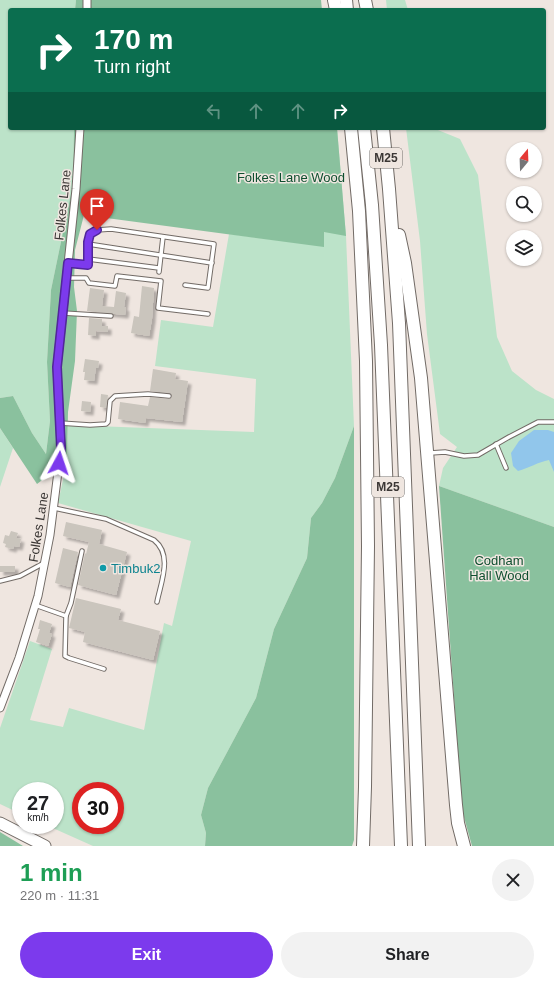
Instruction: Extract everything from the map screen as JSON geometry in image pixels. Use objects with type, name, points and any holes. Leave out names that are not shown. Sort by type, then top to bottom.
[{"type":"highway","name":"M25","points":[[352,130],[359,211],[366,361],[368,502],[363,846]]},
{"type":"highway","name":"M25","points":[[364,130],[372,205],[382,368],[401,846]]},
{"type":"highway","name":"M25","points":[[383,130],[396,270],[419,846]]},
{"type":"highway","name":"M25","points":[[389,188],[405,263],[421,378],[456,806],[458,823],[464,846]]},
{"type":"highway","points":[[0,823],[45,846]]},
{"type":"street","name":"Folkes Lane","points":[[0,708],[19,658],[35,605],[45,562],[54,508],[61,448],[57,367],[76,189],[80,130]]},
{"type":"lane","points":[[68,263],[88,265],[88,244],[90,234],[97,230],[111,230],[214,244],[208,288],[185,285]]},
{"type":"lane","points":[[88,259],[159,270],[163,237]]},
{"type":"lane","points":[[88,244],[212,263]]},
{"type":"lane","points":[[66,278],[86,278],[89,283],[115,286],[117,276],[161,281],[158,308],[208,314]]},
{"type":"lane","points":[[63,313],[111,316]]},
{"type":"lane","points":[[60,423],[90,425],[106,424],[108,422],[110,401],[115,396],[148,394],[169,396]]},
{"type":"lane","points":[[427,453],[445,452],[464,456],[478,455],[538,422],[554,422]]},
{"type":"lane","points":[[496,444],[506,468]]},
{"type":"lane","points":[[54,508],[106,519],[158,543],[164,552],[164,559],[157,602]]},
{"type":"lane","points":[[82,551],[71,603],[66,616],[65,656],[104,669]]},
{"type":"lane","points":[[0,581],[20,576],[45,562]]},
{"type":"lane","points":[[35,605],[66,616]]},
{"type":"green space","points":[[0,0],[76,0],[75,8],[8,8],[8,130],[74,130],[73,184],[51,290],[47,362],[50,421],[46,454],[32,433],[13,396],[0,398]]},
{"type":"green space","points":[[76,0],[321,0],[322,8],[75,8]]},
{"type":"green space","points":[[386,0],[405,0],[407,8],[387,8]]},
{"type":"green space","name":"Folkes Lane Wood","points":[[74,130],[337,130],[346,236],[324,232],[324,247],[84,215],[75,250],[74,287],[77,311],[75,361],[68,412],[67,461],[37,484],[0,428],[0,398],[13,396],[32,433],[46,454],[50,421],[47,362],[51,290],[73,184]]},
{"type":"green space","points":[[337,130],[346,236],[354,426],[335,478],[322,503],[311,518],[307,558],[274,629],[256,698],[208,788],[201,815],[206,833],[205,846],[93,846],[64,833],[64,782],[12,782],[12,810],[0,804],[0,728],[30,641],[52,649],[30,720],[63,727],[69,708],[144,730],[164,623],[172,626],[191,541],[58,503],[67,461],[68,425],[254,432],[256,379],[155,366],[161,320],[213,327],[229,234],[324,246],[324,233]]},
{"type":"green space","points":[[406,130],[438,130],[460,139],[478,175],[497,337],[512,371],[536,390],[554,399],[554,527],[439,486],[443,468],[457,447],[440,434],[427,334],[420,241]]},
{"type":"green space","points":[[354,426],[354,840],[352,846],[205,846],[206,833],[201,815],[208,788],[256,698],[274,629],[307,558],[311,518],[322,503],[335,478]]},
{"type":"green space","points":[[0,428],[13,448],[0,487]]},
{"type":"green space","name":"Codham Hall Wood","points":[[439,486],[554,527],[554,846],[472,846],[462,810]]},
{"type":"green space","points":[[0,832],[23,846],[0,846]]},
{"type":"water","points":[[534,430],[548,430],[554,432],[554,472],[549,460],[518,471],[513,466],[511,453],[519,441]]},
{"type":"building","points":[[142,286],[154,288],[152,319],[149,336],[131,333],[134,316],[139,317]]},
{"type":"building","points":[[90,288],[104,290],[102,306],[114,307],[116,291],[126,293],[124,307],[126,308],[125,315],[87,311]]},
{"type":"building","points":[[89,318],[102,319],[102,326],[108,326],[108,332],[96,331],[96,336],[88,335]]},
{"type":"building","points":[[85,359],[99,361],[98,368],[96,367],[94,381],[84,380],[85,372],[83,372]]},
{"type":"building","points":[[153,369],[176,373],[175,379],[188,381],[182,422],[146,418],[145,423],[118,419],[120,402],[148,406],[150,397],[171,398],[172,395],[170,393],[150,391]]},
{"type":"building","points":[[101,394],[108,395],[106,408],[100,407]]},
{"type":"building","points":[[82,401],[91,402],[90,412],[81,411]]},
{"type":"building","name":"Timbuk2","points":[[66,522],[102,530],[99,544],[127,552],[116,595],[78,585],[89,542],[63,536]]},
{"type":"building","points":[[11,531],[18,533],[16,538],[21,539],[19,547],[14,546],[13,549],[5,547],[6,544],[3,543],[5,535],[9,536]]},
{"type":"building","points":[[63,548],[78,552],[70,587],[55,583]]},
{"type":"building","points":[[0,566],[15,566],[15,572],[0,572]]},
{"type":"building","points":[[76,598],[121,609],[118,620],[160,631],[153,660],[83,642],[85,632],[69,628]]},
{"type":"building","points":[[40,620],[52,624],[49,633],[52,634],[48,646],[36,642],[40,629],[38,629]]},
{"type":"place","name":"Timbuk2","points":[[103,568]]},
{"type":"route","points":[[59,463],[61,448],[57,367],[68,263],[88,265],[87,254],[90,234],[97,230]]}]
